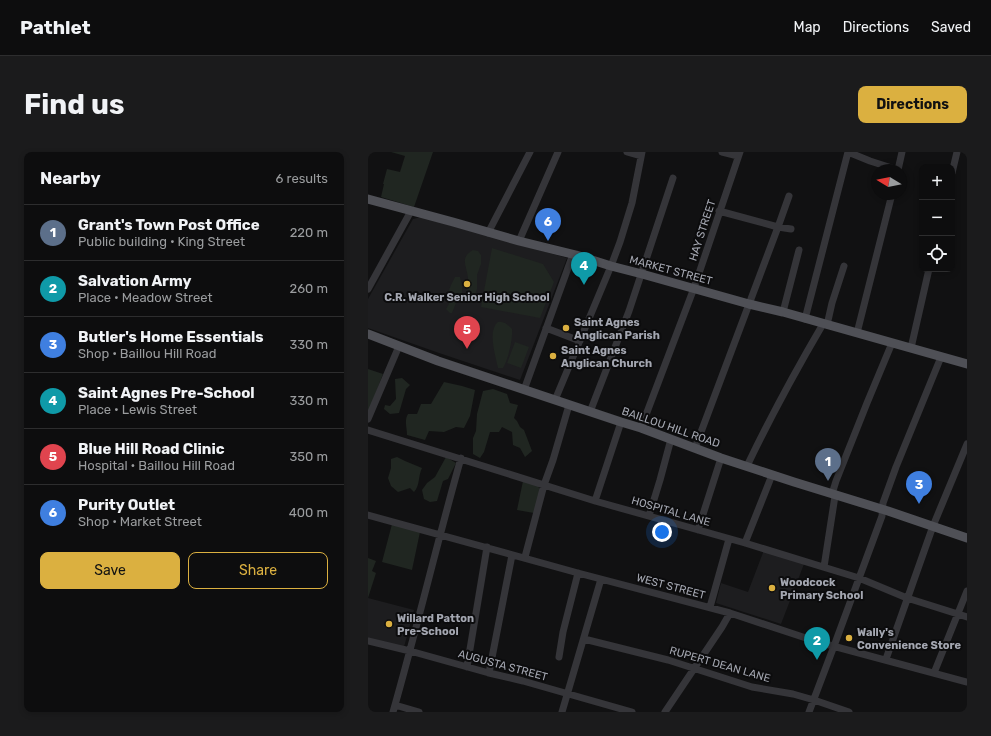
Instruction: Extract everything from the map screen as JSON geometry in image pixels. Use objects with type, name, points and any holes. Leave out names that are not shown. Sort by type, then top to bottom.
[{"type":"main road","name":"MARKET STREET","points":[[368,199],[488,233],[573,254],[611,266],[783,312],[941,357],[966,361]]},
{"type":"main road","name":"BAILLOU HILL ROAD","points":[[368,334],[438,361],[641,428],[722,458],[967,538]]},
{"type":"street","points":[[488,233],[530,152]]},
{"type":"street","points":[[519,241],[558,152]]},
{"type":"street","points":[[555,400],[611,266],[630,210],[641,154],[627,152]]},
{"type":"street","points":[[722,152],[739,154]]},
{"type":"street","points":[[805,319],[848,152],[879,164]]},
{"type":"street","points":[[899,164],[902,152]]},
{"type":"street","points":[[954,164],[957,152]]},
{"type":"street","name":"HAY STREET","points":[[641,428],[694,288],[739,154]]},
{"type":"street","points":[[590,412],[642,274],[673,178]]},
{"type":"street","points":[[695,448],[789,196]]},
{"type":"street","points":[[857,333],[890,200]]},
{"type":"street","points":[[368,289],[411,211]]},
{"type":"street","points":[[719,211],[778,228],[791,229]]},
{"type":"street","points":[[783,312],[799,250]]},
{"type":"street","points":[[524,390],[573,254]]},
{"type":"street","points":[[747,466],[766,425],[793,376],[825,324],[844,266]]},
{"type":"street","points":[[911,348],[928,272]]},
{"type":"street","points":[[546,328],[580,341]]},
{"type":"street","points":[[824,567],[836,481],[892,343]]},
{"type":"street","points":[[368,419],[399,346]]},
{"type":"street","points":[[809,712],[882,516],[883,503],[896,467],[941,357]]},
{"type":"street","points":[[525,557],[544,485],[569,405]]},
{"type":"street","points":[[595,501],[621,422]]},
{"type":"street","name":"HOSPITAL LANE","points":[[368,430],[595,501],[824,567],[859,578],[907,598],[967,617]]},
{"type":"street","points":[[649,516],[671,439]]},
{"type":"street","points":[[886,659],[933,526],[967,444]]},
{"type":"street","points":[[419,712],[394,708],[461,458]]},
{"type":"street","points":[[698,530],[722,458]]},
{"type":"street","points":[[745,543],[772,475]]},
{"type":"street","name":"WEST STREET","points":[[368,515],[525,557],[578,573],[730,612],[834,646],[967,682]]},
{"type":"street","points":[[710,607],[729,539]]},
{"type":"street","points":[[467,667],[487,547]]},
{"type":"street","points":[[489,673],[512,554]]},
{"type":"street","points":[[558,657],[578,573]]},
{"type":"street","points":[[562,712],[601,578]]},
{"type":"street","points":[[934,673],[967,591]]},
{"type":"street","points":[[665,712],[693,668],[722,627],[730,612]]},
{"type":"street","name":"RUPERT DEAN LANE","points":[[584,638],[668,660],[752,687],[793,694],[849,712]]},
{"type":"street","name":"AUGUSTA STREET","points":[[368,641],[523,681],[567,694],[608,709],[632,712]]},
{"type":"shaded area","points":[[391,152],[433,152],[414,207],[381,197],[387,169],[400,172],[405,156]]},
{"type":"shaded area","name":"C.R. Walker Senior High School","points":[[421,217],[567,258],[520,380],[368,328],[368,299],[413,219]]},
{"type":"shaded area","points":[[492,248],[543,264],[554,282],[540,318],[481,307]]},
{"type":"shaded area","points":[[473,250],[478,251],[481,255],[481,264],[477,275],[477,289],[474,297],[470,299],[467,294],[468,278],[465,259],[466,256]]},
{"type":"shaded area","points":[[455,277],[460,277],[462,293],[452,313],[450,313],[446,309],[449,304],[446,298]]},
{"type":"shaded area","points":[[498,322],[504,323],[512,329],[510,349],[503,368],[498,368],[493,344],[493,331]]},
{"type":"shaded area","points":[[515,342],[529,347],[521,368],[507,363]]},
{"type":"shaded area","points":[[368,369],[383,374],[368,413]]},
{"type":"shaded area","points":[[402,378],[410,385],[406,389],[399,413],[390,414],[384,409],[385,405],[390,406],[396,399],[395,379]]},
{"type":"shaded area","points":[[444,382],[475,390],[470,416],[464,428],[456,427],[444,432],[429,431],[425,440],[407,435],[406,422],[408,414],[417,414],[421,404],[431,404]]},
{"type":"shaded area","points":[[493,389],[507,394],[510,403],[518,405],[514,418],[524,430],[532,451],[525,457],[520,448],[513,445],[512,432],[502,427],[499,432],[490,432],[484,452],[480,458],[473,454],[473,438],[476,431],[477,414],[483,391]]},
{"type":"shaded area","points":[[397,457],[422,468],[416,490],[414,492],[410,488],[398,492],[391,486],[388,478],[391,468],[391,459]]},
{"type":"shaded area","points":[[446,457],[456,463],[448,479],[443,481],[437,501],[430,502],[424,499],[422,490],[427,483],[435,477]]},
{"type":"shaded area","points":[[523,481],[538,486],[540,490],[534,513],[517,510]]},
{"type":"shaded area","points":[[392,524],[420,532],[412,570],[382,562]]},
{"type":"shaded area","name":"Woodcock Primary School","points":[[764,550],[804,564],[781,624],[716,603],[721,583],[748,592]]},
{"type":"shaded area","points":[[368,558],[376,561],[372,571],[376,573],[368,598]]},
{"type":"shaded area","name":"Willard Patton Pre-School","points":[[368,598],[414,610],[404,647],[368,638]]},
{"type":"place","name":"Purity Outlet","points":[[548,241]]},
{"type":"place","name":"C.R. Walker Senior High School","points":[[467,284]]},
{"type":"place","name":"Saint Agnes Pre-School","points":[[584,285]]},
{"type":"place","name":"Saint Agnes Anglican Parish","points":[[566,328]]},
{"type":"place","name":"Blue Hill Road Clinic","points":[[467,349]]},
{"type":"place","name":"Saint Agnes Anglican Church","points":[[553,356]]},
{"type":"place","name":"Grant's Town Post Office","points":[[828,481]]},
{"type":"place","name":"Butler's Home Essentials","points":[[919,504]]},
{"type":"place","name":"Woodcock Primary School","points":[[772,588]]},
{"type":"place","name":"Willard Patton Pre-School","points":[[389,624]]},
{"type":"place","name":"Wally's Convenience Store","points":[[849,638]]},
{"type":"place","name":"Salvation Army","points":[[817,660]]}]
